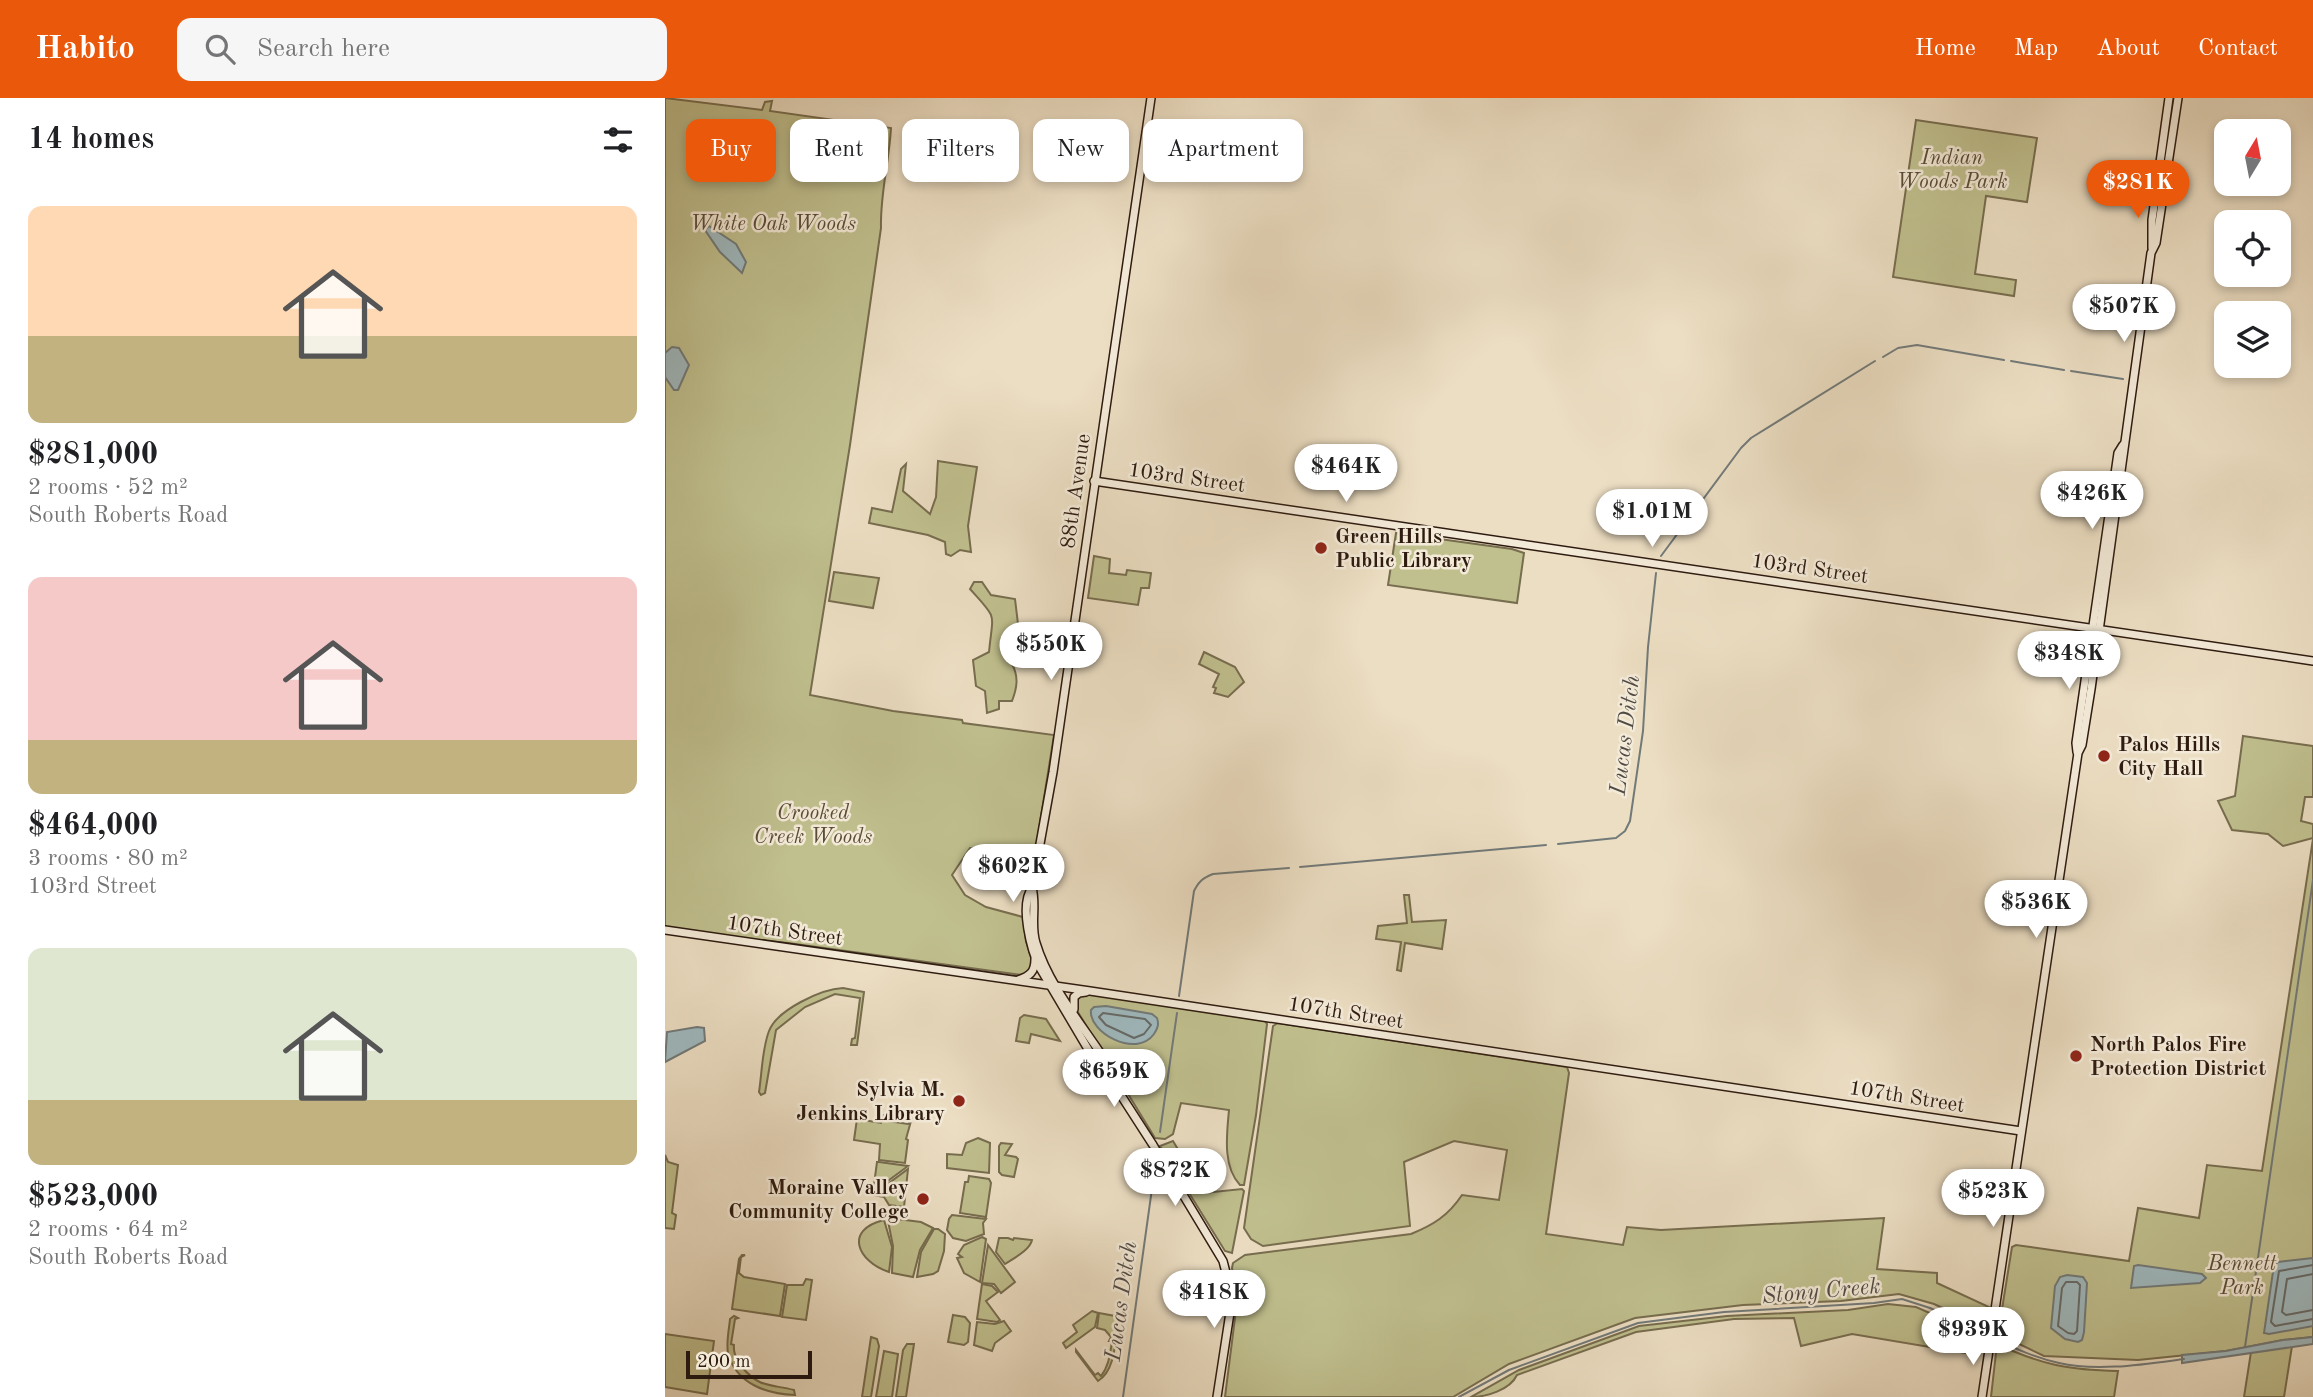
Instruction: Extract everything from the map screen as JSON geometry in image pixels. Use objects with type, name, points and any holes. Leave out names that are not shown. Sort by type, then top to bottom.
[{"type":"street","name":"88th Avenue","points":[[1054,986],[1036,946],[1032,888],[1052,772],[1150,98]]},
{"type":"street","points":[[1982,1397],[2078,753],[2075,743],[2125,455],[2123,445],[2152,248],[2152,220],[2169,98]]},
{"type":"street","points":[[2152,248],[2156,243],[2178,98]]},
{"type":"street","name":"103rd Street","points":[[1094,481],[2313,661]]},
{"type":"street","name":"88th Avenue","points":[[1032,888],[1028,893],[1026,912],[1034,958],[1103,1057],[1104,1069]]},
{"type":"street","name":"107th Street","points":[[665,930],[2021,1131]]},
{"type":"street","points":[[1015,981],[1032,973],[1034,958]]},
{"type":"street","points":[[1054,986],[1095,1061],[1104,1069],[1149,1138],[1223,1261],[1231,1306],[1217,1397]]},
{"type":"street","points":[[1075,1015],[1072,1004],[1074,997],[1090,991]]},
{"type":"green space","name":"Crooked Creek Woods","points":[[665,98],[762,110],[765,102],[772,101],[770,111],[827,119],[790,119],[790,182],[885,182],[881,228],[850,445],[810,695],[893,711],[962,720],[963,723],[1054,735],[1035,854],[970,848],[952,875],[965,895],[986,907],[1023,917],[1032,961],[1030,971],[1022,975],[788,943],[665,931]]},
{"type":"green space","name":"Indian Woods Park","points":[[1916,120],[2037,138],[2027,202],[1986,196],[1975,274],[2016,280],[2014,296],[1893,277]]},
{"type":"green space","name":"Crooked Creek Woods","points":[[888,128],[891,128],[888,154]]},
{"type":"green space","points":[[938,461],[977,467],[968,526],[971,552],[960,550],[951,556],[946,554],[945,542],[928,535],[869,523],[872,508],[892,512],[901,469],[906,464],[903,491],[930,514],[936,497]]},
{"type":"green space","points":[[1396,533],[1524,553],[1517,603],[1388,585]]},
{"type":"green space","points":[[1094,556],[1110,559],[1109,573],[1126,575],[1127,570],[1151,573],[1149,588],[1141,588],[1138,605],[1088,598]]},
{"type":"green space","points":[[834,572],[879,578],[873,608],[829,601]]},
{"type":"green space","points":[[974,582],[982,582],[991,595],[1015,599],[1021,649],[1012,664],[1016,682],[1012,701],[999,701],[999,709],[987,713],[985,691],[976,686],[973,660],[989,652],[992,622],[985,606],[970,589]]},
{"type":"green space","points":[[1204,652],[1235,667],[1244,682],[1228,697],[1214,693],[1216,688],[1213,687],[1219,674],[1199,664]]},
{"type":"green space","points":[[2243,736],[2313,746],[2313,797],[2305,797],[2301,821],[2313,824],[2313,838],[2283,846],[2268,834],[2232,830],[2218,801],[2235,796]]},
{"type":"green space","name":"Bennett Park","points":[[2313,839],[2313,1337],[2226,1351],[2138,1360],[2044,1356],[1998,1334],[2012,1247],[2016,1245],[2129,1261],[2138,1208],[2199,1218],[2207,1165],[2262,1171]]},
{"type":"green space","points":[[1404,895],[1409,895],[1412,922],[1446,920],[1442,949],[1405,943],[1401,971],[1397,970],[1401,942],[1376,939],[1378,926],[1407,923]]},
{"type":"green space","points":[[843,988],[864,992],[857,1045],[851,1045],[852,1039],[855,1038],[860,998],[835,994],[805,1007],[776,1030],[765,1093],[761,1095],[759,1092],[765,1045],[774,1023],[801,1002],[823,992]]},
{"type":"green space","points":[[1089,994],[1265,1021],[1267,1024],[1256,1115],[1244,1185],[1240,1185],[1234,1177],[1228,1159],[1229,1110],[1181,1103],[1173,1134],[1165,1139],[1155,1138],[1076,1009],[1074,1002],[1078,996]]},
{"type":"green space","points":[[1024,1015],[1046,1019],[1060,1041],[1031,1034],[1029,1043],[1016,1041],[1020,1018]]},
{"type":"green space","points":[[1278,1023],[1567,1067],[1569,1073],[1546,1234],[1623,1245],[1627,1227],[1661,1230],[1884,1218],[1877,1269],[1937,1273],[1937,1283],[1989,1307],[1986,1328],[1934,1304],[1899,1294],[1841,1301],[1743,1305],[1635,1318],[1509,1364],[1453,1397],[1225,1397],[1237,1302],[1233,1263],[1245,1255],[1411,1234],[1439,1219],[1462,1195],[1499,1200],[1507,1150],[1454,1141],[1404,1162],[1410,1226],[1263,1246],[1251,1239],[1244,1228],[1273,1026]]},
{"type":"green space","points":[[884,1115],[887,1115],[888,1121],[908,1124],[911,1121],[906,1139],[905,1163],[879,1160],[880,1144],[854,1140],[857,1119],[881,1123]]},
{"type":"green space","points":[[978,1138],[990,1143],[989,1173],[947,1168],[947,1154],[962,1155],[966,1143]]},
{"type":"green space","points":[[1173,1141],[1204,1193],[1244,1191],[1232,1253],[1225,1251],[1160,1146]]},
{"type":"green space","points":[[1001,1143],[1012,1144],[1005,1155],[1018,1159],[1014,1177],[999,1172]]},
{"type":"green space","points":[[665,1155],[668,1162],[678,1165],[672,1213],[676,1215],[674,1229],[665,1228]]},
{"type":"green space","points":[[879,1162],[908,1166],[873,1192]]},
{"type":"green space","points":[[908,1169],[904,1207],[889,1205],[884,1197],[873,1195]]},
{"type":"green space","points":[[969,1176],[989,1179],[991,1183],[986,1217],[960,1213],[965,1182],[968,1182]]},
{"type":"green space","points":[[952,1215],[986,1219],[983,1223],[984,1234],[966,1241],[953,1238],[947,1230]]},
{"type":"green space","points":[[897,1219],[921,1222],[933,1228],[920,1250],[913,1277],[892,1273],[893,1246],[888,1221]]},
{"type":"green space","points":[[884,1220],[892,1247],[889,1272],[869,1261],[859,1246],[863,1231]]},
{"type":"green space","points":[[934,1229],[945,1234],[944,1251],[938,1271],[917,1277],[921,1252]]},
{"type":"green space","points":[[982,1237],[986,1239],[980,1282],[964,1273],[957,1258],[962,1257],[958,1254],[964,1245]]},
{"type":"green space","points":[[999,1238],[1032,1240],[1025,1250],[1005,1264],[996,1252]]},
{"type":"green space","points":[[988,1245],[1015,1282],[1001,1293],[994,1284],[982,1283]]},
{"type":"green space","points":[[742,1255],[745,1255],[741,1257],[739,1273],[744,1277],[785,1284],[780,1316],[732,1309],[739,1259]]},
{"type":"green space","points":[[806,1279],[812,1280],[806,1320],[782,1317],[787,1285],[803,1285]]},
{"type":"green space","points":[[982,1284],[992,1286],[998,1292],[986,1301],[1000,1320],[997,1322],[977,1319]]},
{"type":"green space","points":[[1888,1304],[1916,1307],[1985,1337],[1977,1355],[1852,1334],[1801,1346],[1794,1318],[1734,1319],[1636,1332],[1517,1375],[1509,1385],[1497,1392],[1471,1397],[1519,1370],[1639,1326],[1727,1316],[1848,1310]]},
{"type":"green space","points":[[1092,1311],[1098,1313],[1095,1327],[1066,1348],[1063,1343],[1077,1332],[1073,1325]]},
{"type":"green space","points":[[1099,1313],[1115,1316],[1118,1321],[1111,1362],[1104,1376],[1098,1381],[1076,1350],[1095,1375],[1098,1373],[1101,1376],[1110,1355],[1112,1341],[1109,1341],[1111,1337],[1105,1330],[1097,1328]]},
{"type":"green space","points":[[953,1315],[965,1317],[970,1323],[968,1342],[964,1345],[948,1342]]},
{"type":"green space","points":[[734,1316],[738,1318],[735,1319],[731,1344],[734,1345],[735,1354],[742,1367],[754,1379],[771,1386],[794,1390],[795,1395],[754,1385],[738,1372],[727,1349],[730,1319]]},
{"type":"green space","points":[[1004,1321],[1011,1331],[995,1343],[992,1351],[974,1345],[977,1322],[995,1324]]},
{"type":"green space","points":[[665,1334],[714,1341],[707,1394],[665,1387]]},
{"type":"green space","points":[[871,1337],[877,1339],[879,1346],[871,1397],[862,1397]]},
{"type":"green space","points":[[907,1344],[914,1344],[906,1397],[896,1397],[903,1350]]},
{"type":"green space","points":[[1997,1344],[2056,1365],[2118,1371],[2114,1397],[1991,1397]]},
{"type":"green space","points":[[2292,1346],[2284,1397],[2244,1397],[2251,1352]]},
{"type":"green space","points":[[884,1351],[898,1354],[892,1397],[876,1397]]},
{"type":"water","points":[[709,226],[736,244],[746,262],[742,273],[720,252],[705,230]]},
{"type":"water","points":[[672,347],[679,348],[689,365],[678,390],[674,390],[665,377],[665,353]]},
{"type":"water","points":[[1106,1006],[1152,1014],[1158,1020],[1154,1034],[1146,1041],[1136,1044],[1115,1040],[1097,1027],[1092,1018],[1091,1010],[1094,1007]]},
{"type":"water","points":[[704,1028],[705,1041],[665,1062],[667,1032]]},
{"type":"water","points":[[2313,1258],[2313,1326],[2264,1333],[2274,1265],[2278,1262]]},
{"type":"water","points":[[2134,1266],[2202,1274],[2206,1278],[2200,1283],[2131,1288]]},
{"type":"water","points":[[2060,1277],[2083,1277],[2087,1283],[2084,1332],[2082,1340],[2078,1342],[2065,1339],[2051,1328],[2055,1286]]},
{"type":"water","points":[[2313,1337],[2313,1344],[2182,1363],[2182,1355]]},
{"type":"waterway","name":"Lucas Ditch","points":[[1883,357],[1898,348],[1917,345],[2004,360]]},
{"type":"waterway","name":"Lucas Ditch","points":[[1661,556],[1751,438],[1875,361]]},
{"type":"waterway","name":"Lucas Ditch","points":[[2011,361],[2064,370]]},
{"type":"waterway","name":"Lucas Ditch","points":[[2071,371],[2123,379]]},
{"type":"waterway","name":"Lucas Ditch","points":[[1558,844],[1616,838],[1625,831],[1630,821],[1643,731],[1656,573]]},
{"type":"waterway","name":"Lucas Ditch","points":[[1300,867],[1546,845]]},
{"type":"waterway","name":"Lucas Ditch","points":[[1179,996],[1194,891],[1200,882],[1213,874],[1289,868]]},
{"type":"waterway","points":[[2245,1347],[2313,880]]},
{"type":"waterway","name":"Lucas Ditch","points":[[1160,1132],[1177,1013]]},
{"type":"waterway","name":"Lucas Ditch","points":[[1123,1397],[1155,1167]]},
{"type":"waterway","name":"Stony Creek","points":[[1459,1397],[1509,1370],[1638,1323],[1724,1312],[1902,1299],[1930,1308],[1987,1335]]},
{"type":"waterway","name":"Stony Creek","points":[[1992,1338],[2042,1358],[2074,1366],[2121,1366],[2184,1359]]},
{"type":"place","name":"Green Hills Public Library","points":[[1321,548]]},
{"type":"place","name":"Palos Hills City Hall","points":[[2104,756]]},
{"type":"place","name":"North Palos Fire Protection District","points":[[2076,1056]]},
{"type":"place","name":"Sylvia M. Jenkins Library","points":[[959,1101]]},
{"type":"place","name":"Moraine Valley Community College","points":[[923,1199]]},
{"type":"park label","name":"White Oak Woods","points":[[773,223]]}]
